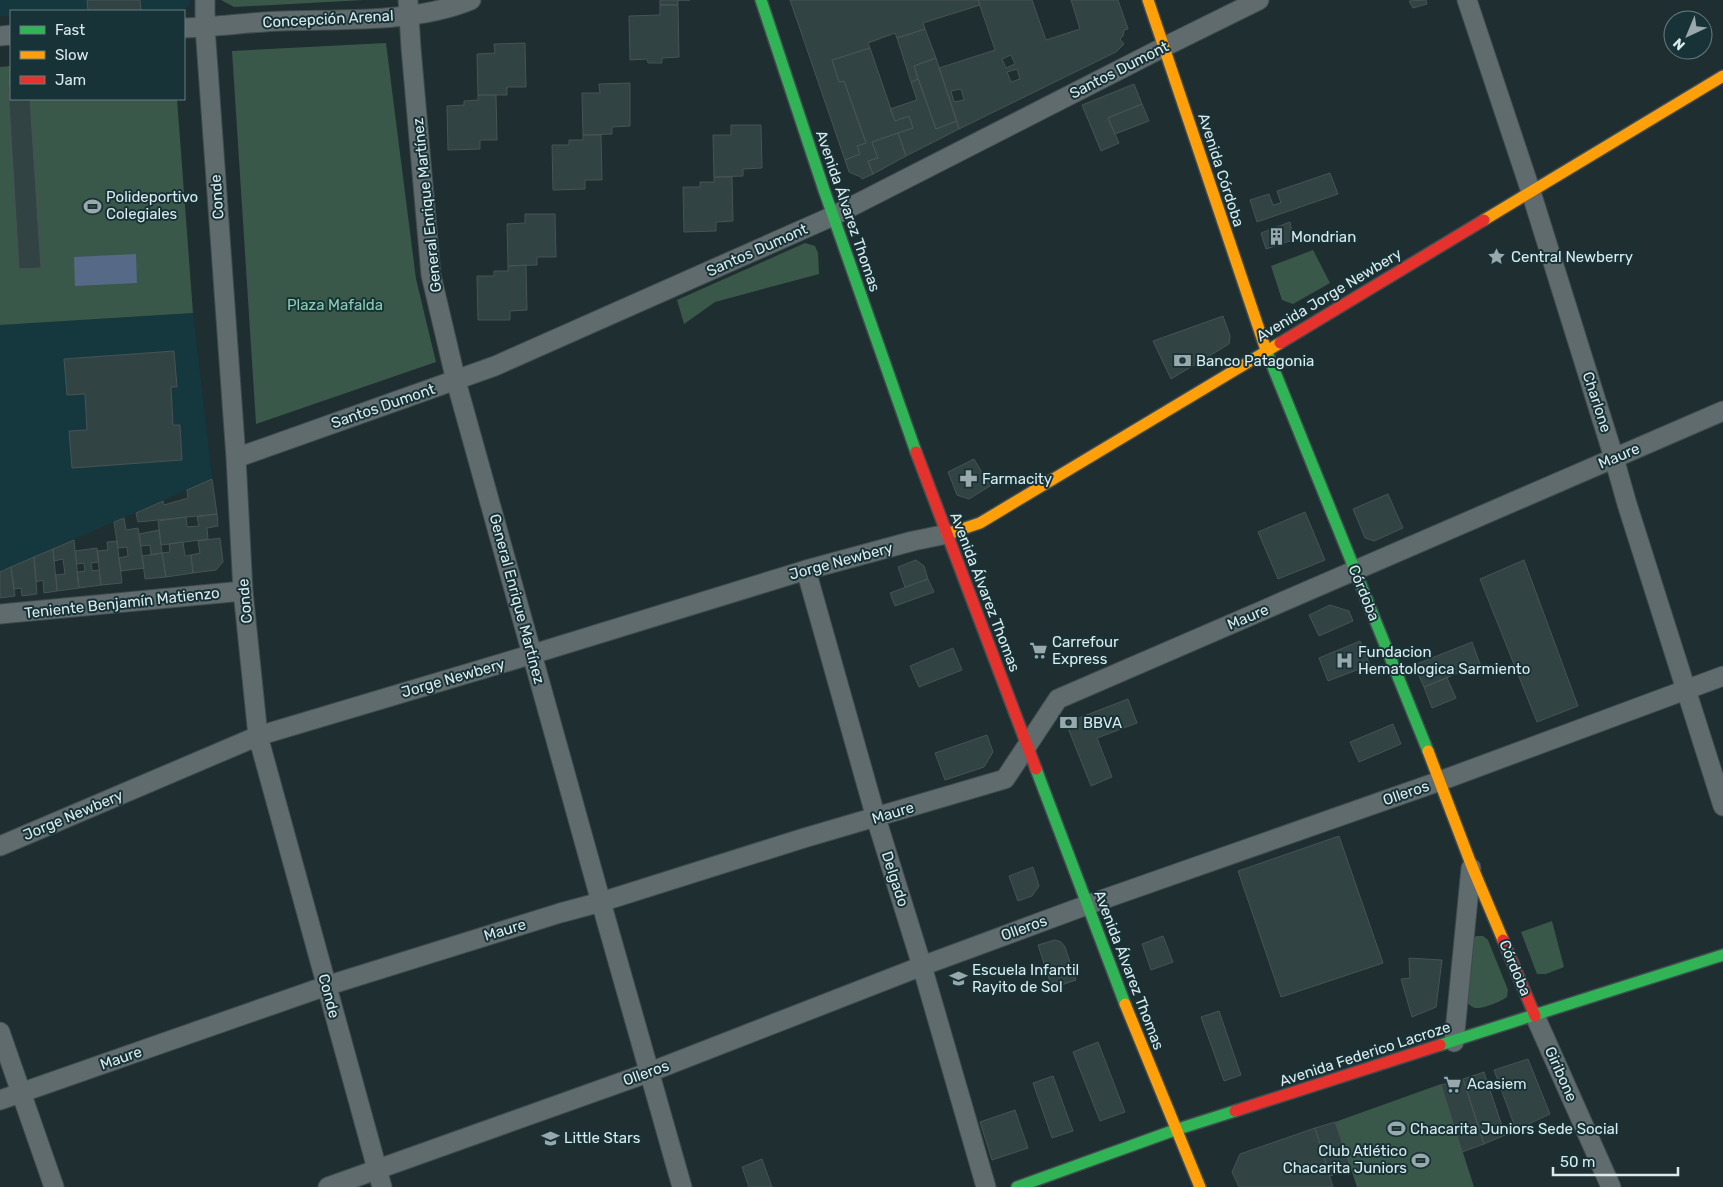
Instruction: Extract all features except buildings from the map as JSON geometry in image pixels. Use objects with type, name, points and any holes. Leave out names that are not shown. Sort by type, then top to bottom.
[{"type":"main road","name":"Avenida Álvarez Thomas","points":[[761,0],[842,244],[947,534],[1087,905],[1175,1130],[1200,1187]]},
{"type":"main road","name":"Avenida Córdoba","points":[[1148,0],[1266,350]]},
{"type":"main road","name":"Avenida Jorge Newbery","points":[[947,534],[980,523],[1723,76]]},
{"type":"main road","name":"Córdoba","points":[[1266,350],[1440,781],[1471,864],[1535,1016]]},
{"type":"main road","name":"Avenida Federico Lacroze","points":[[1017,1187],[1175,1130],[1723,955]]},
{"type":"street","name":"Conde","points":[[205,0],[205,26],[236,458],[243,591],[258,736],[382,1187]]},
{"type":"street","name":"Concepción Arenal","points":[[185,28],[265,22],[386,18],[408,7],[431,12],[471,0]]},
{"type":"street","name":"Santos Dumont","points":[[236,458],[495,366],[834,216],[1259,0]]},
{"type":"street","name":"Charlone","points":[[1467,0],[1531,192],[1723,806]]},
{"type":"street","name":"General Enrique Martínez","points":[[408,7],[432,275],[456,381],[600,902],[682,1187]]},
{"type":"street","name":"Maure","points":[[0,1100],[326,986],[804,838],[1005,779],[1058,700],[1723,411]]},
{"type":"street","name":"Jorge Newbery","points":[[0,846],[258,736],[806,570],[947,534]]},
{"type":"street","name":"Delgado","points":[[806,570],[876,818],[922,966],[986,1187]]},
{"type":"street","name":"Teniente Benjamín Matienzo","points":[[0,614],[243,591]]},
{"type":"street","name":"Olleros","points":[[328,1187],[650,1072],[922,966],[1087,905],[1440,781],[1723,676]]},
{"type":"street","name":"Córdoba","points":[[1454,1042],[1471,864]]},
{"type":"street","name":"Giribone","points":[[1535,1016],[1611,1187]]},
{"type":"street","points":[[0,1032],[54,1187]]},
{"type":"shaded area","points":[[0,0],[190,0],[190,4],[184,10],[10,10],[10,16],[0,16]]},
{"type":"shaded area","points":[[136,254],[137,283],[75,286],[74,257]]},
{"type":"shaded area","points":[[193,313],[212,479],[0,572],[0,325]]},
{"type":"green space","points":[[221,0],[364,0],[234,7]]},
{"type":"green space","name":"Plaza Mafalda","points":[[386,43],[416,279],[436,362],[256,424],[232,51]]},
{"type":"green space","name":"Polideportivo Colegiales","points":[[10,66],[10,100],[177,100],[193,313],[0,325],[0,67]]},
{"type":"green space","points":[[805,243],[815,246],[818,253],[819,274],[715,302],[684,324],[677,300]]},
{"type":"green space","points":[[1313,250],[1330,283],[1293,304],[1282,300],[1271,266]]},
{"type":"green space","points":[[1552,921],[1564,967],[1546,974],[1537,974],[1521,932]]},
{"type":"green space","points":[[1476,936],[1483,936],[1488,940],[1508,990],[1505,999],[1479,1008],[1473,1007],[1466,1002],[1472,940]]},
{"type":"green space","points":[[1441,1084],[1474,1187],[1357,1187],[1335,1122]]},
{"type":"traffic: fast","points":[[761,0],[824,190],[916,452]]},
{"type":"traffic: fast","points":[[1266,350],[1428,751]]},
{"type":"traffic: fast","points":[[1036,769],[1125,1004]]},
{"type":"traffic: fast","points":[[1440,1045],[1723,955]]},
{"type":"traffic: fast","points":[[1017,1187],[1175,1130],[1235,1111]]},
{"type":"traffic: slow","points":[[1148,0],[1266,350]]},
{"type":"traffic: slow","points":[[1484,220],[1723,76]]},
{"type":"traffic: slow","points":[[947,534],[980,523],[1280,343]]},
{"type":"traffic: slow","points":[[1428,751],[1471,864],[1503,940]]},
{"type":"traffic: slow","points":[[1125,1004],[1200,1187]]},
{"type":"traffic: jam","points":[[1280,343],[1484,220]]},
{"type":"traffic: jam","points":[[916,452],[1036,769]]},
{"type":"traffic: jam","points":[[1503,940],[1535,1016]]},
{"type":"traffic: jam","points":[[1235,1111],[1440,1045]]},
{"type":"place","name":"Polideportivo Colegiales","points":[[92,206]]},
{"type":"place","name":"Mondrian","points":[[1277,237]]},
{"type":"place","name":"Central Newberry","points":[[1497,257]]},
{"type":"place","name":"Banco Patagonia","points":[[1182,361]]},
{"type":"place","name":"Farmacity","points":[[968,479]]},
{"type":"place","name":"Carrefour Express","points":[[1038,651]]},
{"type":"place","name":"Fundacion Hematologica Sarmiento","points":[[1344,661]]},
{"type":"place","name":"BBVA","points":[[1069,723]]},
{"type":"place","name":"Escuela Infantil Rayito de Sol","points":[[958,979]]},
{"type":"place","name":"Acasiem","points":[[1453,1084]]},
{"type":"place","name":"Chacarita Juniors Sede Social","points":[[1396,1129]]},
{"type":"place","name":"Little Stars","points":[[550,1138]]},
{"type":"place","name":"Club Atlético Chacarita Juniors","points":[[1421,1160]]}]
